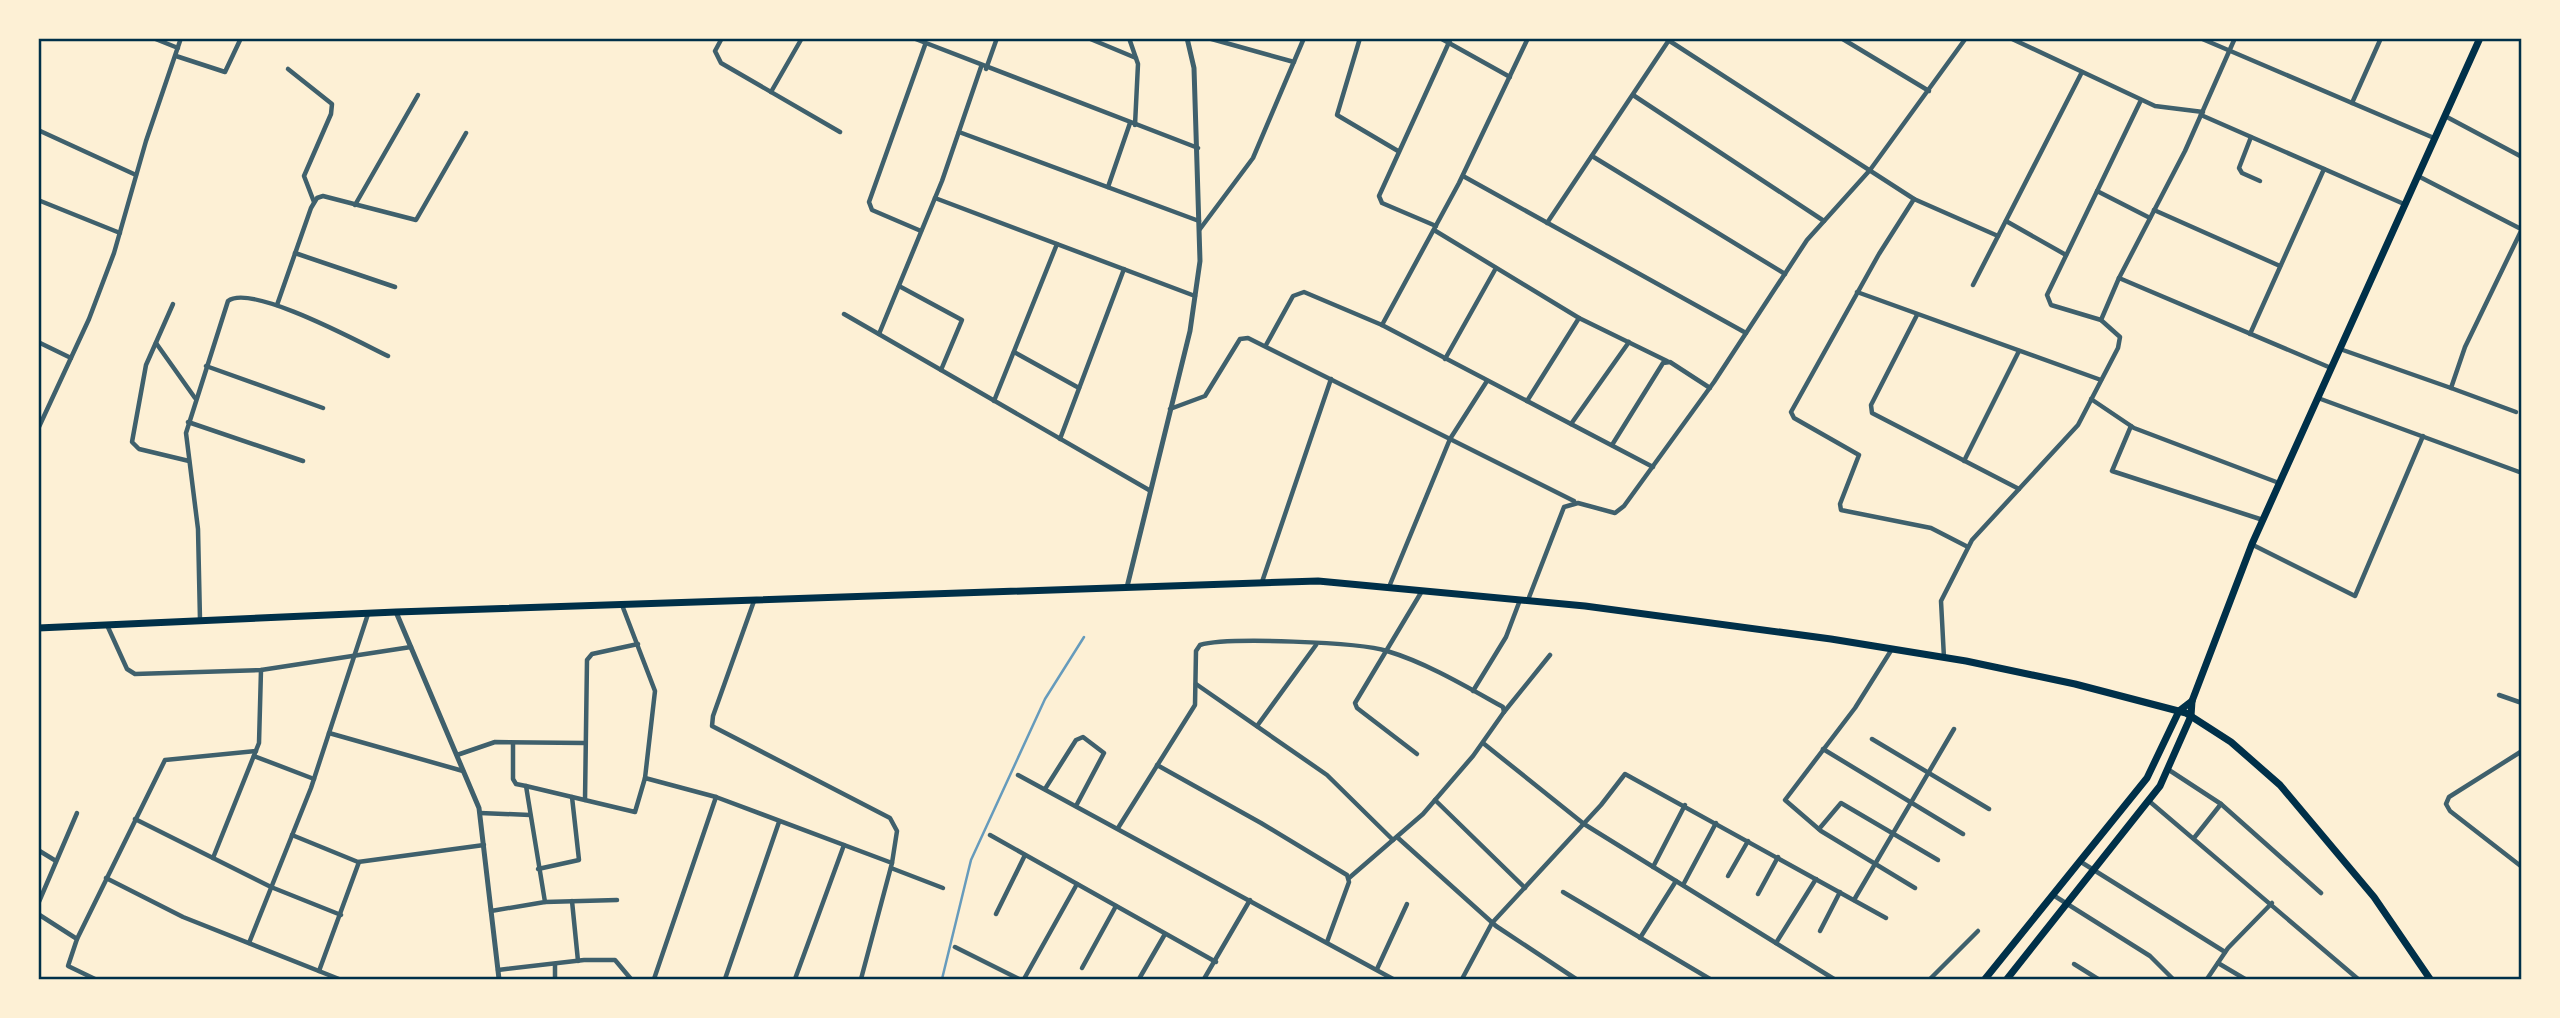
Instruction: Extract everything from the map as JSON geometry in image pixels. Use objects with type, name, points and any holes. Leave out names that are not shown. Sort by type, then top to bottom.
[{"type":"main road","points":[[2007,979],[2149,801],[2169,770],[2191,716],[2192,701],[2252,544],[2480,38]]},
{"type":"main road","points":[[38,628],[368,613],[1318,581],[1524,600],[1892,649],[2076,684],[2191,716],[2231,741],[2280,785],[2374,897],[2430,979]]},
{"type":"main road","points":[[1985,979],[2151,773],[2179,711],[2192,701]]},
{"type":"main road","points":[[2106,829],[2118,840]]},
{"type":"street","points":[[153,38],[178,48]]},
{"type":"street","points":[[38,429],[89,319],[120,233],[181,38]]},
{"type":"street","points":[[176,56],[225,72],[241,38]]},
{"type":"street","points":[[722,38],[715,51],[721,63],[840,132]]},
{"type":"street","points":[[771,92],[802,38]]},
{"type":"street","points":[[912,38],[984,68],[1198,148]]},
{"type":"street","points":[[879,334],[997,38]]},
{"type":"street","points":[[1088,38],[1138,58]]},
{"type":"street","points":[[1108,187],[1133,124],[1138,58],[1129,38]]},
{"type":"street","points":[[1126,587],[1189,331],[1200,261],[1194,68],[1187,38]]},
{"type":"street","points":[[1208,38],[1294,62]]},
{"type":"street","points":[[1200,229],[1253,158],[1304,38]]},
{"type":"street","points":[[1360,38],[1337,115],[1398,151]]},
{"type":"street","points":[[1440,38],[1450,41],[1510,77]]},
{"type":"street","points":[[1382,325],[1463,176],[1528,38]]},
{"type":"street","points":[[1841,38],[1929,91]]},
{"type":"street","points":[[1168,410],[1205,396],[1240,339],[1248,338],[1578,503],[1615,513],[1620,511],[1710,387],[1785,274],[1824,221],[1870,170],[1966,38]]},
{"type":"street","points":[[2010,38],[2141,100],[2162,108],[2202,113],[2405,204]]},
{"type":"street","points":[[2200,38],[2435,138]]},
{"type":"street","points":[[2101,320],[2119,278],[2202,113],[2235,38]]},
{"type":"street","points":[[2352,103],[2381,38]]},
{"type":"street","points":[[1547,223],[1633,95],[1667,39],[1914,199],[1998,236]]},
{"type":"street","points":[[1450,41],[1380,191],[1379,200],[1435,228],[1579,318],[1667,361],[1710,387]]},
{"type":"street","points":[[921,231],[872,210],[869,202],[925,44]]},
{"type":"street","points":[[288,69],[332,104],[331,114],[304,176],[314,202]]},
{"type":"street","points":[[1973,285],[2082,72]]},
{"type":"street","points":[[355,205],[418,95]]},
{"type":"street","points":[[1633,95],[1824,221]]},
{"type":"street","points":[[1944,658],[1941,601],[1968,547],[2078,425],[2118,348],[2120,337],[2101,320],[2048,302],[2047,295],[2141,100]]},
{"type":"street","points":[[2445,116],[2522,157]]},
{"type":"street","points":[[38,130],[136,175]]},
{"type":"street","points":[[959,132],[1200,221]]},
{"type":"street","points":[[277,304],[314,202],[323,196],[416,220],[466,133]]},
{"type":"street","points":[[2251,137],[2239,168],[2242,173],[2260,181]]},
{"type":"street","points":[[1592,156],[1785,274]]},
{"type":"street","points":[[2250,334],[2324,169]]},
{"type":"street","points":[[1463,176],[1746,333]]},
{"type":"street","points":[[2418,176],[2521,229],[2465,347],[2451,388]]},
{"type":"street","points":[[2097,191],[2150,218]]},
{"type":"street","points":[[935,198],[1195,296]]},
{"type":"street","points":[[1914,199],[1879,254],[1791,408],[1792,415],[1859,455],[1840,504],[1841,510],[1937,529],[1968,547]]},
{"type":"street","points":[[38,200],[120,233]]},
{"type":"street","points":[[2154,210],[2280,266]]},
{"type":"street","points":[[2006,221],[2066,256]]},
{"type":"street","points":[[994,401],[1057,244]]},
{"type":"street","points":[[295,253],[395,287]]},
{"type":"street","points":[[1446,359],[1496,268]]},
{"type":"street","points":[[1060,439],[1124,269]]},
{"type":"street","points":[[2119,278],[2331,368]]},
{"type":"street","points":[[899,286],[962,320],[941,370]]},
{"type":"street","points":[[1266,345],[1293,296],[1300,292],[1382,325],[1653,467]]},
{"type":"street","points":[[1857,292],[2101,380]]},
{"type":"street","points":[[200,620],[198,528],[186,442],[188,422],[228,301],[241,296],[277,304],[388,356]]},
{"type":"street","points":[[173,304],[146,365],[132,442],[139,449],[188,461]]},
{"type":"street","points":[[844,314],[1149,490]]},
{"type":"street","points":[[1917,315],[1871,405],[1872,413],[2019,489]]},
{"type":"street","points":[[1527,401],[1579,318]]},
{"type":"street","points":[[38,342],[71,358]]},
{"type":"street","points":[[156,342],[196,399]]},
{"type":"street","points":[[1571,424],[1629,342]]},
{"type":"street","points":[[2340,349],[2515,412]]},
{"type":"street","points":[[1964,461],[2019,351]]},
{"type":"street","points":[[1014,352],[1079,388]]},
{"type":"street","points":[[1612,445],[1667,361]]},
{"type":"street","points":[[206,366],[323,408]]},
{"type":"street","points":[[1262,582],[1331,379]]},
{"type":"street","points":[[1389,588],[1450,439],[1488,381]]},
{"type":"street","points":[[2318,398],[2522,473]]},
{"type":"street","points":[[2091,399],[2131,426],[2279,483]]},
{"type":"street","points":[[188,422],[303,461]]},
{"type":"street","points":[[2131,426],[2112,471],[2263,520]]},
{"type":"street","points":[[2252,544],[2355,596],[2423,436]]},
{"type":"street","points":[[1473,691],[1506,637],[1559,515],[1564,507],[1578,503]]},
{"type":"street","points":[[1417,754],[1355,706],[1422,591]]},
{"type":"street","points":[[754,600],[713,716],[712,726],[890,818],[897,831],[892,865],[861,979]]},
{"type":"street","points":[[513,743],[513,779],[516,784],[635,812],[645,778],[655,691],[622,605]]},
{"type":"street","points":[[396,612],[480,813],[499,979]]},
{"type":"street","points":[[249,943],[314,779],[368,613]]},
{"type":"street","points":[[107,625],[127,669],[132,673],[261,670],[411,647]]},
{"type":"street","points":[[1118,828],[1195,705],[1196,651],[1203,643],[1272,641],[1389,651],[1473,691],[1503,707],[1504,712]]},
{"type":"street","points":[[585,800],[588,657],[638,644]]},
{"type":"street","points":[[1257,726],[1316,645]]},
{"type":"street","points":[[1892,649],[1855,708],[1785,800],[1819,830],[1915,888]]},
{"type":"street","points":[[1327,942],[1349,878],[1435,800],[1483,743],[1550,655]]},
{"type":"street","points":[[213,858],[260,736],[261,670]]},
{"type":"street","points":[[1196,684],[1328,775],[1395,838],[1494,924],[1576,979]]},
{"type":"street","points":[[2499,695],[2522,702]]},
{"type":"street","points":[[1854,900],[1954,729]]},
{"type":"street","points":[[329,733],[464,771]]},
{"type":"street","points":[[1045,789],[1076,740],[1083,737],[1104,753],[1076,806]]},
{"type":"street","points":[[1872,739],[1989,809]]},
{"type":"street","points":[[457,755],[490,743],[585,744]]},
{"type":"street","points":[[1483,743],[1584,824],[1834,979]]},
{"type":"street","points":[[1824,749],[1962,834]]},
{"type":"street","points":[[2522,751],[2449,797],[2446,804],[2450,811],[2522,867]]},
{"type":"street","points":[[95,979],[68,966],[77,939],[165,760],[255,753],[314,779]]},
{"type":"street","points":[[1157,765],[1261,822],[1349,878]]},
{"type":"street","points":[[2169,770],[2221,804],[2321,893]]},
{"type":"street","points":[[1462,979],[1494,924],[1584,824],[1623,775],[1629,774],[1886,918]]},
{"type":"street","points":[[1018,775],[1393,979]]},
{"type":"street","points":[[645,778],[716,797],[844,845],[943,888]]},
{"type":"street","points":[[526,786],[545,902]]},
{"type":"street","points":[[538,869],[579,860],[572,797]]},
{"type":"street","points":[[653,979],[716,797]]},
{"type":"street","points":[[1435,800],[1525,888]]},
{"type":"street","points":[[2149,801],[2358,979]]},
{"type":"street","points":[[1819,830],[1841,803],[1938,859]]},
{"type":"street","points":[[2194,838],[2221,804]]},
{"type":"street","points":[[1653,867],[1685,805]]},
{"type":"street","points":[[38,904],[77,813]]},
{"type":"street","points":[[480,813],[530,815]]},
{"type":"street","points":[[135,819],[271,887],[341,915]]},
{"type":"street","points":[[725,979],[779,821]]},
{"type":"street","points":[[1683,886],[1716,822]]},
{"type":"street","points":[[292,835],[359,862],[484,845]]},
{"type":"street","points":[[990,835],[1216,962]]},
{"type":"street","points":[[1728,876],[1748,840]]},
{"type":"street","points":[[795,979],[844,845]]},
{"type":"street","points":[[38,850],[56,861]]},
{"type":"street","points":[[996,914],[1025,855]]},
{"type":"street","points":[[1758,894],[1778,857]]},
{"type":"street","points":[[2080,861],[2225,952]]},
{"type":"street","points":[[319,971],[359,862]]},
{"type":"street","points":[[106,878],[178,914],[339,979]]},
{"type":"street","points":[[1776,943],[1816,878]]},
{"type":"street","points":[[1640,937],[1676,881]]},
{"type":"street","points":[[955,947],[1021,979],[1077,884]]},
{"type":"street","points":[[1563,892],[1710,979]]},
{"type":"street","points":[[1820,931],[1840,892]]},
{"type":"street","points":[[2053,895],[2145,953],[2173,979]]},
{"type":"street","points":[[491,911],[545,902],[617,900]]},
{"type":"street","points":[[1205,979],[1250,900]]},
{"type":"street","points":[[572,901],[578,961]]},
{"type":"street","points":[[2207,979],[2225,952],[2272,903]]},
{"type":"street","points":[[1377,969],[1407,904]]},
{"type":"street","points":[[1082,968],[1116,906]]},
{"type":"street","points":[[38,914],[77,939]]},
{"type":"street","points":[[1930,979],[1978,931]]},
{"type":"street","points":[[1139,979],[1165,934]]},
{"type":"street","points":[[498,971],[578,961],[618,962],[629,978]]},
{"type":"street","points":[[2218,963],[2245,979]]},
{"type":"street","points":[[555,964],[555,979]]},
{"type":"street","points":[[2074,964],[2098,979]]},
{"type":"waterway","points":[[942,979],[971,860],[1045,699],[1084,637]]}]
